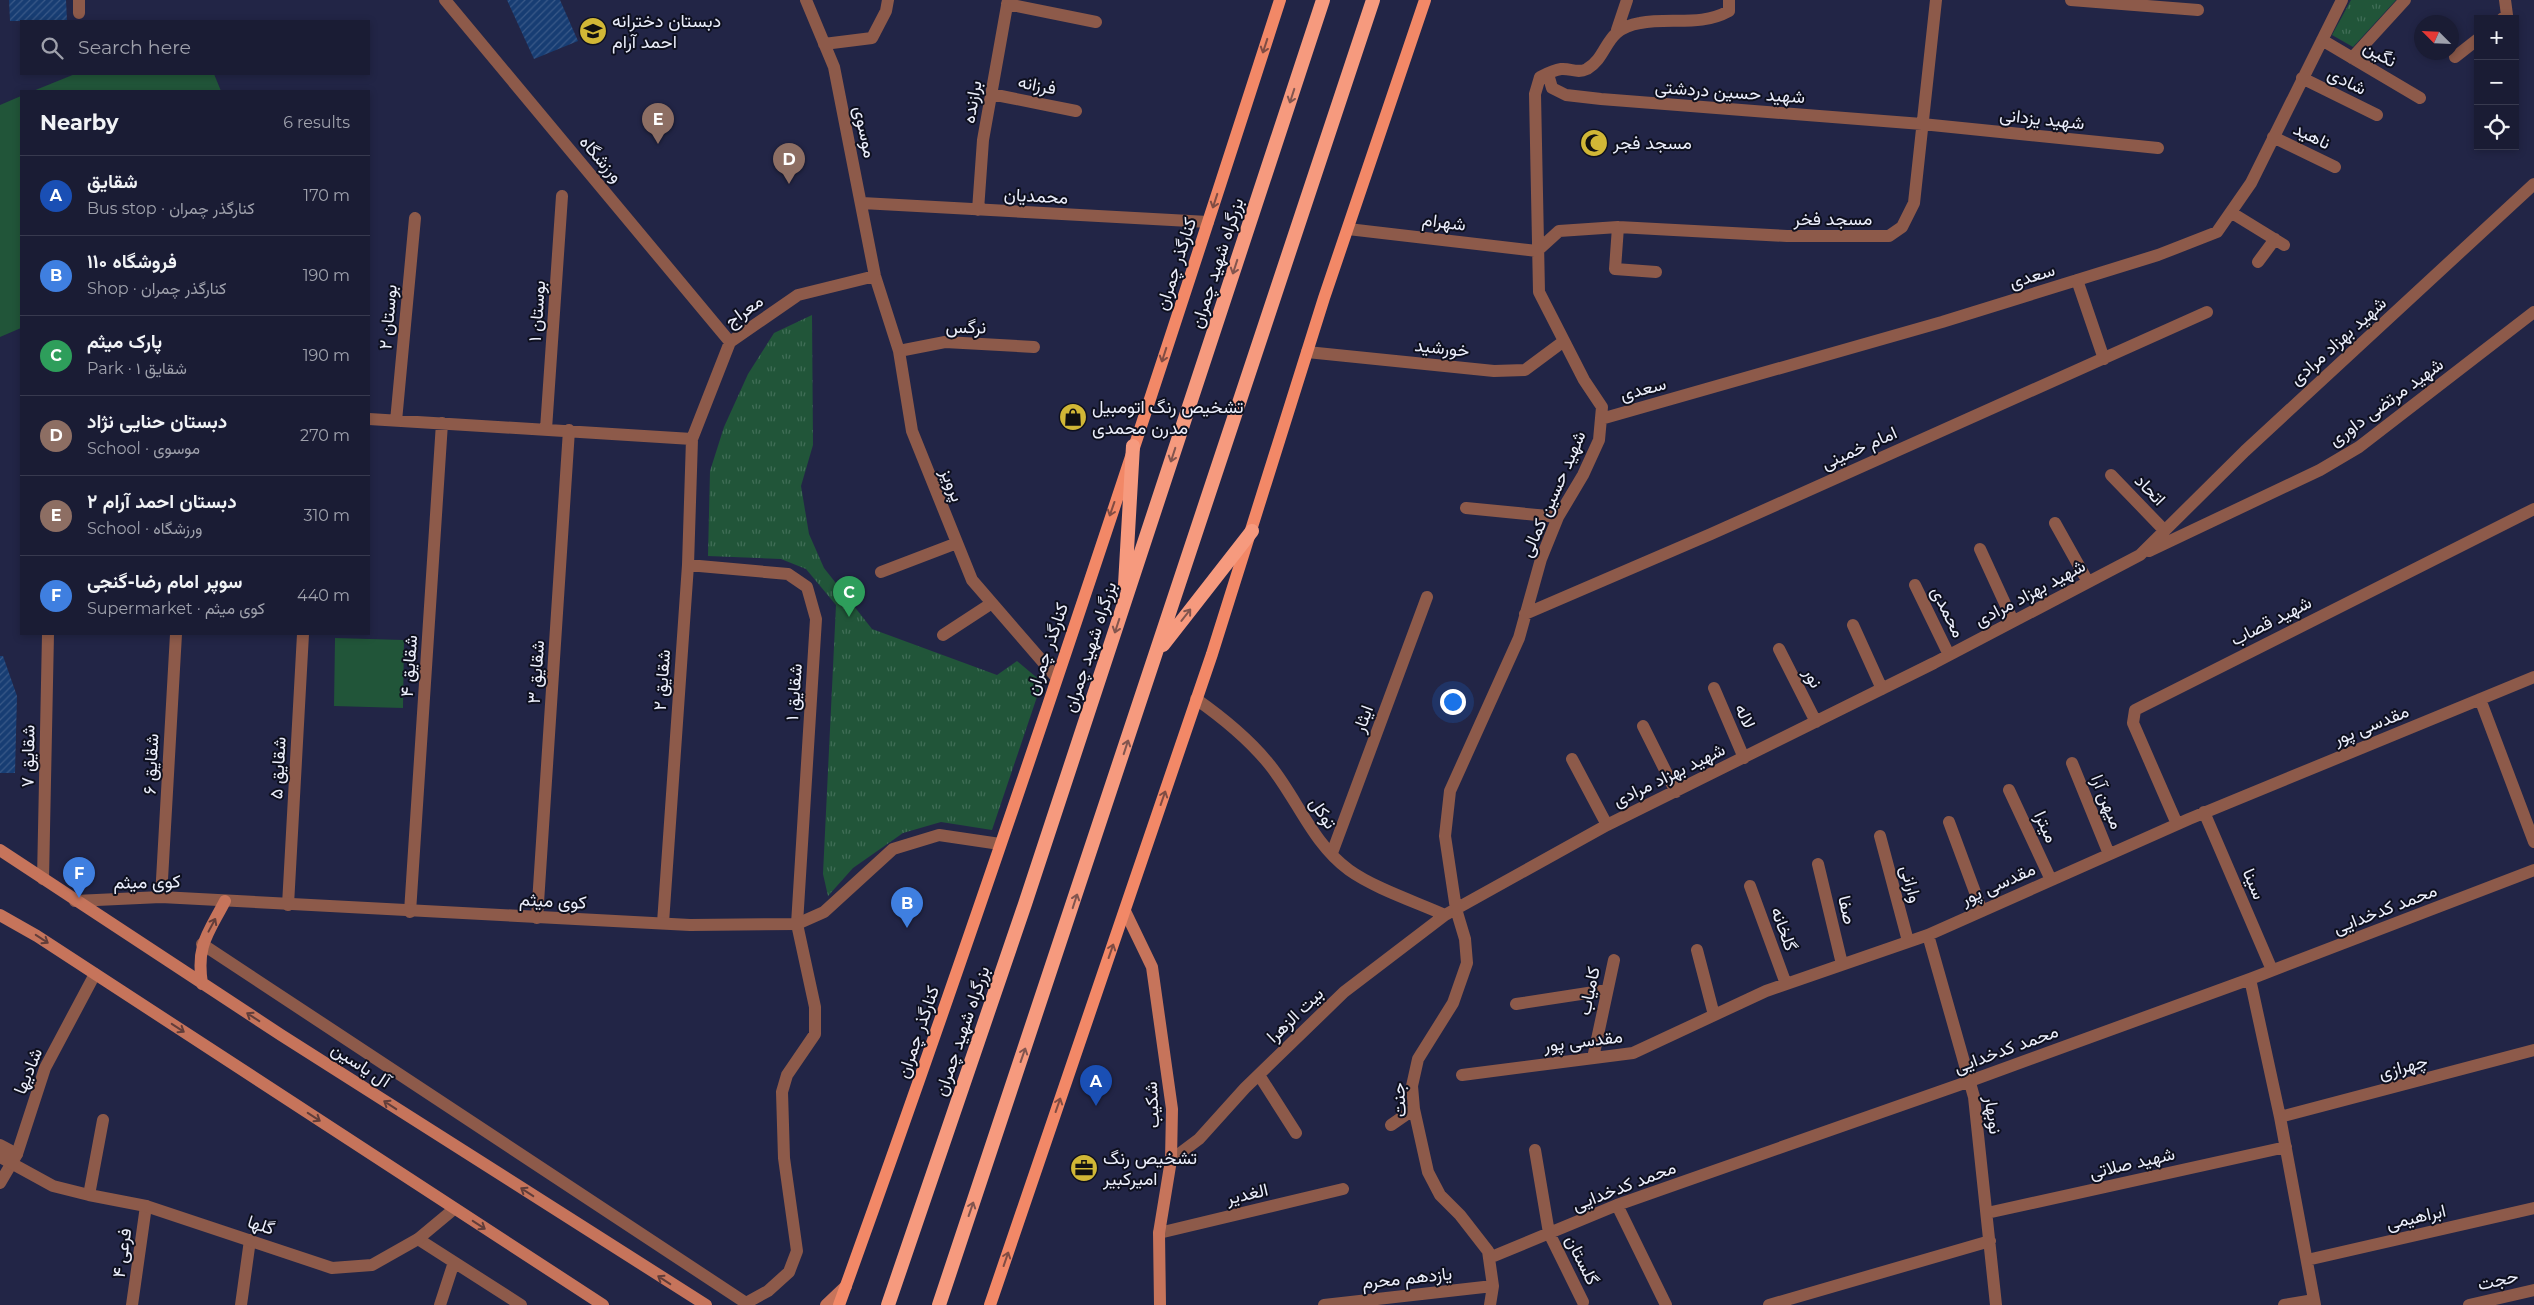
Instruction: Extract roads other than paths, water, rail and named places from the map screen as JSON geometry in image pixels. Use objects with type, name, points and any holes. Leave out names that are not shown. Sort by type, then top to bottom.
[{"type":"highway","name":"بزرگراه شهید چمران","points":[[888,1305],[1025,904],[1324,0]]},
{"type":"highway","points":[[939,1305],[1373,0]]},
{"type":"highway","points":[[1124,605],[1134,446]]},
{"type":"highway","points":[[1156,654],[1252,531]]},
{"type":"main road","name":"کنارگذر چمران","points":[[839,1305],[941,1020],[1134,446],[1280,0]]},
{"type":"main road","points":[[990,1305],[1252,531],[1307,352],[1424,0]]},
{"type":"main road","name":"آل یاسین","points":[[0,850],[202,984],[706,1305]]},
{"type":"main road","points":[[202,984],[199,962],[202,944],[225,901]]},
{"type":"main road","name":"شکیب","points":[[1124,911],[1152,967],[1172,1109],[1171,1160],[1159,1233],[1160,1305]]},
{"type":"main road","points":[[0,915],[95,974],[603,1305]]},
{"type":"main road","points":[[826,1305],[846,1286]]},
{"type":"street","name":"ورزشگاه","points":[[445,0],[730,342]]},
{"type":"street","name":"موسوی","points":[[806,0],[834,67],[875,276]]},
{"type":"street","points":[[824,44],[872,38],[886,11],[888,0]]},
{"type":"street","points":[[1548,74],[1561,69],[1581,72],[1590,67],[1617,30],[1627,0]]},
{"type":"street","points":[[1617,30],[1640,23],[1695,22],[1716,19],[1729,11],[1729,0]]},
{"type":"street","name":"مسجد فخر","points":[[1537,251],[1559,231],[1618,227],[1788,236],[1889,236],[1902,227],[1914,203],[1936,0]]},
{"type":"street","points":[[2072,0],[2198,10]]},
{"type":"street","name":"سعدی","points":[[1601,419],[1942,322],[2158,255],[2217,232],[2251,183],[2342,0]]},
{"type":"street","points":[[2352,58],[2405,0]]},
{"type":"street","points":[[2505,0],[2507,15]]},
{"type":"street","points":[[1008,2],[1096,22]]},
{"type":"street","name":"برازنده","points":[[978,210],[983,140],[1008,2]]},
{"type":"street","name":"نگین","points":[[2322,40],[2420,98]]},
{"type":"street","points":[[2459,54],[2474,42]]},
{"type":"street","name":"شهید حسین دردشتی","points":[[1548,74],[1552,88],[1566,94],[1583,97],[1922,124]]},
{"type":"street","name":"شهید حسین کمالی","points":[[1450,912],[1445,836],[1450,791],[1519,638],[1540,559],[1558,518],[1583,475],[1599,440],[1602,407],[1564,341],[1539,292],[1535,94],[1540,77],[1548,74]]},
{"type":"street","name":"شادی","points":[[2302,78],[2377,116]]},
{"type":"street","name":"فرزانه","points":[[991,94],[1076,111]]},
{"type":"street","name":"شهید یزدانی","points":[[1922,124],[2158,148]]},
{"type":"street","name":"ناهید","points":[[2273,137],[2335,167]]},
{"type":"street","name":"شهید بهزاد مرادی","points":[[1450,912],[1607,826],[1949,655],[2140,555],[2245,451],[2534,184]]},
{"type":"street","name":"بوستان ۱","points":[[546,428],[562,196]]},
{"type":"street","name":"محمدیان","points":[[862,203],[1208,222]]},
{"type":"street","points":[[2232,213],[2279,242],[2258,262]]},
{"type":"street","name":"بوستان ۲","points":[[396,421],[415,218]]},
{"type":"street","points":[[1618,227],[1614,269],[1656,272]]},
{"type":"street","name":"شهرام","points":[[1348,229],[1537,251]]},
{"type":"street","name":"معراج","points":[[692,439],[730,342],[798,295],[875,276]]},
{"type":"street","name":"پرویز","points":[[875,276],[899,352],[912,431],[972,580],[1056,677]]},
{"type":"street","points":[[2078,280],[2104,359]]},
{"type":"street","name":"امام خمینی","points":[[1525,614],[2207,312]]},
{"type":"street","name":"شهید مرتضی داوری","points":[[2140,555],[2320,470],[2359,447],[2534,312]]},
{"type":"street","name":"خورشید","points":[[1307,352],[1494,370],[1525,370],[1564,341]]},
{"type":"street","name":"نرگس","points":[[899,352],[945,342],[1034,347]]},
{"type":"street","points":[[370,419],[546,428],[692,439]]},
{"type":"street","name":"شقایق ۴","points":[[410,912],[442,423]]},
{"type":"street","name":"شقایق ۳","points":[[537,918],[569,430]]},
{"type":"street","name":"شقایق ۲","points":[[663,923],[688,565],[692,439]]},
{"type":"street","name":"اتحاد","points":[[2110,475],[2164,530]]},
{"type":"street","points":[[1466,508],[1558,518]]},
{"type":"street","name":"شهید قصاب","points":[[2177,824],[2133,722],[2135,710],[2534,509]]},
{"type":"street","points":[[2055,523],[2088,582]]},
{"type":"street","points":[[880,572],[957,543]]},
{"type":"street","points":[[1980,549],[2013,621]]},
{"type":"street","name":"شقایق ۱","points":[[202,944],[746,1303],[768,1291],[789,1272],[797,1251],[784,1158],[782,1092],[787,1075],[815,1034],[815,1007],[797,924],[816,619],[807,586],[788,574],[688,565]]},
{"type":"street","name":"محمدی","points":[[1915,585],[1949,655]]},
{"type":"street","name":"ایثار","points":[[1332,853],[1427,597]]},
{"type":"street","points":[[943,635],[992,603]]},
{"type":"street","points":[[1853,625],[1882,689]]},
{"type":"street","name":"شقایق ۷","points":[[43,880],[48,635]]},
{"type":"street","name":"شقایق ۶","points":[[160,897],[176,635]]},
{"type":"street","name":"شقایق ۵","points":[[288,904],[303,635]]},
{"type":"street","name":"نور","points":[[1779,649],[1816,722]]},
{"type":"street","name":"مقدسی پور","points":[[1462,1075],[1633,1053],[1786,984],[1928,935],[2204,812],[2534,677]]},
{"type":"street","name":"لاله","points":[[1714,688],[1744,758]]},
{"type":"street","name":"توکل","points":[[1196,699],[1233,725],[1270,765],[1318,840],[1349,870],[1392,892],[1450,912]]},
{"type":"street","points":[[2480,699],[2534,842]]},
{"type":"street","points":[[1643,726],[1676,792]]},
{"type":"street","points":[[1572,758],[1607,826]]},
{"type":"street","name":"میهن آرا","points":[[2072,763],[2109,854]]},
{"type":"street","name":"میترا","points":[[2009,790],[2051,880]]},
{"type":"street","name":"سینا","points":[[2204,812],[2272,970]]},
{"type":"street","points":[[1949,822],[1982,911]]},
{"type":"street","name":"کوی میثم","points":[[75,901],[160,897],[537,918],[663,923],[797,924],[824,912],[893,849],[939,836],[1000,844]]},
{"type":"street","name":"وارانی","points":[[1880,836],[1908,941]]},
{"type":"street","name":"صفا","points":[[1818,864],[1842,964]]},
{"type":"street","name":"محمد کدخدایی","points":[[1488,1255],[1550,1233],[1617,1205],[1970,1082],[2250,979],[2534,870]]},
{"type":"street","name":"گلخانه","points":[[1750,886],[1786,984]]},
{"type":"street","name":"بیت الزهرا","points":[[1171,1160],[1199,1139],[1259,1075],[1344,992],[1450,912]]},
{"type":"street","name":"جنت","points":[[1450,912],[1465,939],[1466,963],[1453,1003],[1418,1059],[1412,1086],[1414,1109],[1428,1172],[1440,1195],[1460,1216],[1488,1255]]},
{"type":"street","name":"نوبهار","points":[[1928,935],[1974,1097],[1996,1305]]},
{"type":"street","points":[[1697,950],[1714,1015]]},
{"type":"street","name":"کامیاب","points":[[1593,1058],[1614,960]]},
{"type":"street","name":"شادیها","points":[[0,1183],[14,1159],[44,1068],[95,974]]},
{"type":"street","points":[[2250,979],[2286,1147],[2314,1302],[2284,1305]]},
{"type":"street","points":[[1516,1004],[1607,990]]},
{"type":"street","name":"چهرازی","points":[[2280,1117],[2534,1050]]},
{"type":"street","points":[[1259,1075],[1296,1133]]},
{"type":"street","points":[[1391,1125],[1414,1109]]},
{"type":"street","points":[[89,1195],[103,1120]]},
{"type":"street","name":"گلها","points":[[0,1145],[14,1159],[54,1186],[146,1206],[332,1268],[372,1265],[418,1239],[454,1209]]},
{"type":"street","name":"شهید صلاتی","points":[[1987,1213],[2286,1147]]},
{"type":"street","name":"گلستان","points":[[1535,1150],[1550,1233],[1583,1302]]},
{"type":"street","points":[[0,1157],[14,1159]]},
{"type":"street","name":"الغدیر","points":[[1159,1233],[1343,1189]]},
{"type":"street","points":[[1617,1205],[1666,1305]]},
{"type":"street","name":"فرعی ۴","points":[[132,1305],[146,1206]]},
{"type":"street","name":"ابراهیمی","points":[[2307,1260],[2534,1208]]},
{"type":"street","points":[[418,1239],[521,1305]]},
{"type":"street","points":[[241,1305],[250,1240]]},
{"type":"street","points":[[1769,1305],[1990,1241]]},
{"type":"street","points":[[1488,1255],[1493,1286],[1490,1305]]},
{"type":"street","points":[[440,1305],[454,1262]]},
{"type":"street","name":"یازدهم محرم","points":[[1324,1305],[1493,1286]]},
{"type":"street","name":"حجت","points":[[2469,1305],[2534,1290]]},
{"type":"place","name":"دبستان دخترانه احمد آرام","points":[[593,31]]},
{"type":"place","name":"مسجد فجر","points":[[1594,143]]},
{"type":"place","name":"دبستان احمد آرام ۲","points":[[658,144]]},
{"type":"place","name":"دبستان حنایی نژاد","points":[[789,184]]},
{"type":"place","name":"تشخیص رنگ اتومبیل مدرن محمدی","points":[[1073,417]]},
{"type":"place","name":"پارک میثم","points":[[849,617]]},
{"type":"place","name":"سوپر امام رضا-گنجی","points":[[79,898]]},
{"type":"place","name":"فروشگاه ۱۱۰","points":[[907,928]]},
{"type":"place","name":"شقایق","points":[[1096,1106]]},
{"type":"place","name":"تشخیص رنگ امیرکبیر","points":[[1084,1168]]}]
